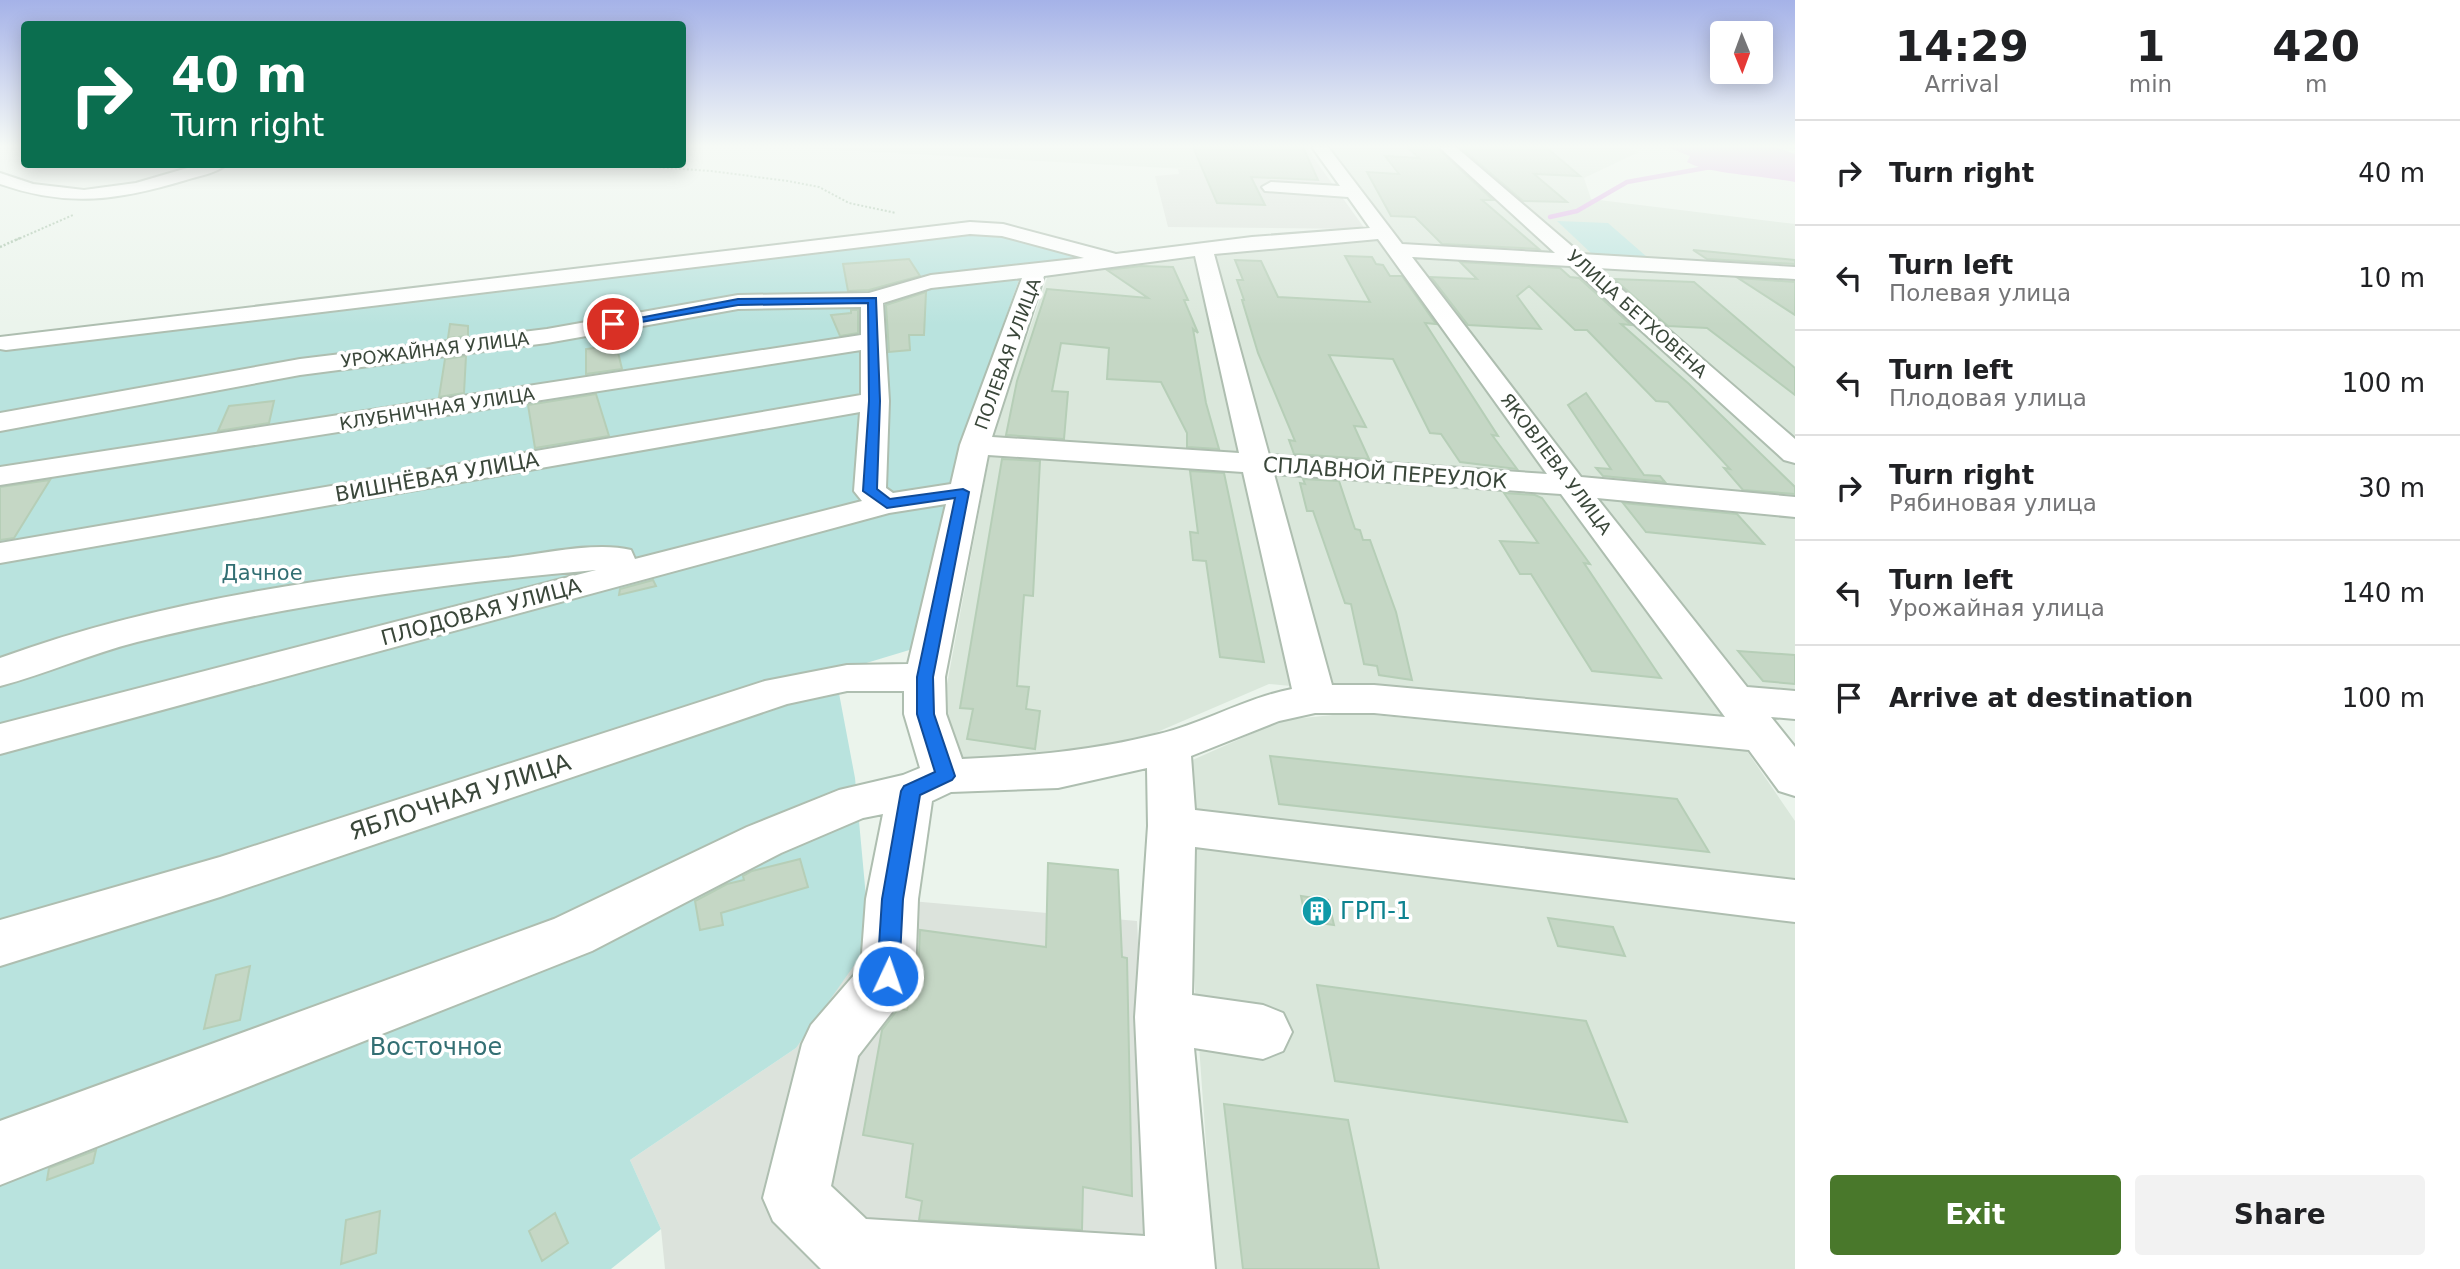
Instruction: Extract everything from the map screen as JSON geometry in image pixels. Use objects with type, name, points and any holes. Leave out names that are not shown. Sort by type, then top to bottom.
[{"type":"street","name":"ЯКОВЛЕВА УЛИЦА","points":[[1365,206],[1572,487],[1795,779]]},
{"type":"street","name":"УЛИЦА БЕТХОВЕНА","points":[[1515,206],[1795,454]]},
{"type":"street","points":[[6,343],[970,228],[1003,230],[1117,261]]},
{"type":"street","name":"ПОЛЕВАЯ УЛИЦА","points":[[928,783],[925,677],[963,492],[975,445],[1035,271],[1203,249],[1391,242],[1575,259],[1795,274]]},
{"type":"street","points":[[1203,249],[1259,465],[1315,699]]},
{"type":"street","points":[[887,504],[870,491],[875,401],[872,300],[904,287],[940,280],[1035,271]]},
{"type":"street","name":"УРОЖАЙНАЯ УЛИЦА","points":[[0,422],[300,367],[547,336],[738,302],[872,300]]},
{"type":"street","name":"КЛУБНИЧНАЯ УЛИЦА","points":[[0,476],[873,341]]},
{"type":"street","name":"ВИШНЁВАЯ УЛИЦА","points":[[0,553],[875,401]]},
{"type":"street","name":"СПЛАВНОЙ ПЕРЕУЛОК","points":[[975,445],[1572,487],[1795,507]]},
{"type":"street","name":"ПЛОДОВАЯ УЛИЦА","points":[[0,739],[887,504],[963,492]]},
{"type":"street","points":[[0,673],[50,653],[186,618],[349,588],[563,562],[709,551]]},
{"type":"street","name":"ЯБЛОЧНАЯ УЛИЦА","points":[[0,943],[220,877],[780,691],[847,678],[925,677]]},
{"type":"street","points":[[0,1153],[573,935],[764,840],[855,802],[928,783],[1058,771],[1169,748],[1270,708],[1315,699],[1374,699],[1763,736]]},
{"type":"street","points":[[1736,701],[1795,705]]},
{"type":"street","points":[[1169,748],[1172,826],[1163,1017],[1181,1269]]},
{"type":"street","points":[[928,783],[892,899],[888,976],[831,1044],[796,1198],[852,1252],[1140,1269]]},
{"type":"street","points":[[1172,826],[1795,901]]},
{"type":"street","points":[[1163,1017],[1262,1032]]},
{"type":"path","points":[[0,247],[91,206]]},
{"type":"path","points":[[863,206],[909,217],[934,233]]},
{"type":"shaded area","points":[[1163,206],[1349,206],[1365,229],[1168,227]]},
{"type":"shaded area","points":[[1375,206],[1650,206],[1795,224],[1795,707],[1704,725],[1269,684],[1120,748],[962,759],[940,722],[993,437],[1048,275],[1301,242],[1397,235]]},
{"type":"shaded area","points":[[1353,713],[1747,751],[1795,821],[1795,1269],[1215,1269],[1179,766],[1283,720]]},
{"type":"shaded area","points":[[866,897],[1137,921],[1154,1269],[665,1269],[661,1229],[630,1160],[796,1048]]},
{"type":"green space","points":[[1557,221],[1608,223],[1647,257],[1592,254]]},
{"type":"green space","name":"Дачное","points":[[971,225],[1108,255],[1019,266],[1020,277],[964,434],[916,648],[0,925],[0,341]]},
{"type":"green space","name":"Восточное","points":[[838,688],[855,778],[866,897],[867,947],[796,1048],[630,1160],[661,1229],[611,1269],[0,1269],[0,951]]},
{"type":"building","points":[[1386,206],[1489,206],[1539,249],[1442,244],[1415,217],[1391,216]]},
{"type":"building","points":[[1693,250],[1795,260],[1795,264],[1707,259]]},
{"type":"building","points":[[1345,256],[1372,257],[1376,264],[1383,265],[1390,276],[1402,276],[1436,324],[1425,323],[1498,436],[1492,435],[1517,469],[1460,462],[1441,434],[1430,433],[1393,359],[1329,355],[1366,427],[1354,426],[1369,459],[1294,454],[1289,440],[1295,441],[1258,353],[1237,280],[1243,280],[1235,260],[1261,261],[1278,297],[1370,302]]},
{"type":"building","points":[[909,259],[920,276],[869,290],[848,291],[843,264]]},
{"type":"building","points":[[1460,262],[1560,268],[1570,277],[1579,278],[1631,325],[1621,324],[1689,384],[1795,487],[1795,494],[1743,490],[1724,468],[1730,469],[1668,402],[1656,401],[1587,330],[1575,330],[1529,286],[1517,296],[1541,329],[1468,325],[1431,277],[1477,279]]},
{"type":"building","points":[[1141,266],[1173,267],[1188,300],[1184,300],[1198,333],[1193,329],[1206,403],[1219,449],[1187,447],[1187,433],[1161,382],[1107,379],[1109,348],[1061,343],[1052,391],[1068,392],[1064,439],[1006,435],[1017,381],[1047,289],[1148,298],[1107,270]]},
{"type":"building","points":[[1738,278],[1795,282],[1795,315]]},
{"type":"building","points":[[1614,279],[1694,282],[1795,368],[1795,395],[1707,328],[1668,326]]},
{"type":"building","points":[[926,292],[924,335],[909,335],[910,350],[889,352],[886,305]]},
{"type":"building","points":[[851,310],[858,310],[858,333],[840,336],[831,315],[851,313]]},
{"type":"building","points":[[450,324],[468,326],[468,336],[448,338]]},
{"type":"building","points":[[608,346],[617,348],[622,369],[586,374],[586,349]]},
{"type":"building","points":[[466,356],[464,393],[439,397],[445,359]]},
{"type":"building","points":[[1586,393],[1644,475],[1660,476],[1665,482],[1603,476],[1596,468],[1611,469],[1568,405]]},
{"type":"building","points":[[596,394],[609,436],[535,448],[528,405]]},
{"type":"building","points":[[274,401],[269,423],[218,431],[229,406]]},
{"type":"building","points":[[1002,459],[1040,461],[1033,596],[1024,595],[1017,686],[1029,687],[1026,709],[1040,711],[1035,749],[967,739],[973,709],[960,708]]},
{"type":"building","points":[[1190,471],[1224,473],[1264,662],[1220,657],[1206,561],[1193,560],[1190,532],[1198,533]]},
{"type":"building","points":[[1303,479],[1339,481],[1355,529],[1360,530],[1363,540],[1370,540],[1396,612],[1412,680],[1379,675],[1377,666],[1364,664],[1351,604],[1345,603],[1313,511],[1307,511],[1300,483],[1305,484]]},
{"type":"building","points":[[50,480],[14,538],[0,540],[0,487]]},
{"type":"building","points":[[1504,493],[1542,498],[1590,564],[1584,563],[1661,678],[1592,671],[1531,574],[1520,574],[1500,541],[1538,543]]},
{"type":"building","points":[[1623,503],[1737,514],[1764,544],[1646,532]]},
{"type":"building","points":[[653,580],[656,586],[619,595],[620,589]]},
{"type":"building","points":[[1738,651],[1795,655],[1795,684],[1763,681]]},
{"type":"building","points":[[1270,756],[1677,799],[1709,852],[1279,804]]},
{"type":"building","points":[[800,859],[808,887],[721,913],[723,925],[700,930],[695,901],[727,884],[744,880],[743,876],[752,871]]},
{"type":"building","points":[[1048,863],[1118,870],[1122,957],[1127,958],[1132,1196],[1083,1187],[1082,1230],[919,1220],[922,1201],[906,1197],[913,1144],[863,1135],[882,1030],[898,1009],[907,1010],[918,976],[920,930],[1046,947]]},
{"type":"building","name":"ГРП-1","points":[[1301,896],[1328,900],[1334,925],[1306,921]]},
{"type":"building","points":[[1548,918],[1613,927],[1625,956],[1558,946]]},
{"type":"building","points":[[250,966],[240,1020],[204,1029],[216,975]]},
{"type":"building","points":[[1317,985],[1586,1021],[1627,1122],[1335,1081]]},
{"type":"building","points":[[1224,1104],[1348,1120],[1379,1269],[1243,1269]]},
{"type":"building","points":[[96,1150],[93,1163],[47,1180],[49,1168]]},
{"type":"building","points":[[380,1211],[376,1253],[341,1264],[346,1220]]},
{"type":"building","points":[[555,1213],[568,1243],[542,1261],[529,1231]]},
{"type":"waterway","points":[[1550,217],[1577,211],[1585,206]]},
{"type":"waterway","points":[[886,285],[941,275]]},
{"type":"place","name":"ГРП-1","points":[[1317,911]]},
{"type":"route","points":[[613,324],[738,302],[872,300],[875,401],[870,491],[887,504],[963,492],[925,677],[925,714],[945,776],[911,791],[892,899],[888,976]]}]
